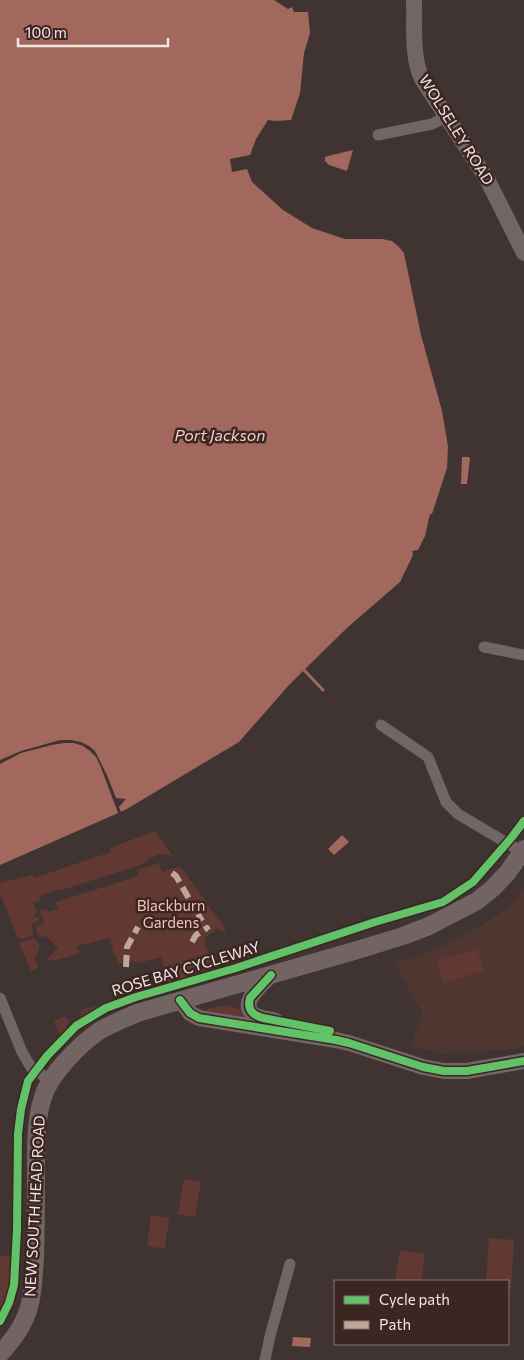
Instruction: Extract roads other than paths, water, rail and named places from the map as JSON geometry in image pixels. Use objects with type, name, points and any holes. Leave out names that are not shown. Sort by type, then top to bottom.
[{"type":"main road","name":"NEW SOUTH HEAD ROAD","points":[[0,1354],[22,1326],[30,1308],[32,1297],[37,1134],[43,1098],[51,1080],[85,1042],[116,1022],[137,1013],[403,936],[437,922],[477,901],[493,888],[508,872],[523,851]]},
{"type":"street","name":"WOLSELEY ROAD","points":[[414,0],[415,52],[422,79],[448,116],[487,179],[524,253]]},
{"type":"street","points":[[378,135],[432,124],[448,116]]},
{"type":"street","points":[[484,647],[524,655]]},
{"type":"street","points":[[381,725],[428,756],[446,802],[458,814],[523,851]]},
{"type":"street","points":[[271,974],[250,998],[250,1008],[254,1015],[346,1034],[403,1060]]},
{"type":"street","points":[[0,998],[22,1052],[32,1069],[51,1080]]},
{"type":"street","points":[[180,1000],[190,1013],[199,1018],[350,1043],[423,1067],[450,1071],[467,1071],[524,1061]]},
{"type":"street","points":[[266,1360],[270,1336],[290,1264]]},
{"type":"water","name":"Port Jackson","points":[[0,0],[274,0],[288,9],[292,7],[294,12],[308,12],[310,33],[304,53],[300,93],[291,120],[268,120],[256,139],[250,155],[230,159],[232,172],[247,169],[252,182],[283,210],[312,228],[345,239],[382,239],[392,241],[404,253],[421,335],[442,411],[448,446],[447,468],[432,514],[430,514],[425,536],[418,550],[412,551],[413,555],[400,582],[348,627],[304,670],[239,742],[125,810],[0,865]]},
{"type":"water","points":[[353,150],[347,171],[329,165],[325,161],[325,157]]},
{"type":"water","points":[[462,457],[470,458],[467,484],[461,484]]},
{"type":"water","points":[[342,835],[349,842],[334,855],[328,849]]},
{"type":"water","points":[[293,1337],[311,1338],[310,1347],[292,1346]]},
{"type":"waterway","points":[[304,670],[323,690]]},
{"type":"park label","name":"Blackburn Gardens","points":[[171,914]]}]
